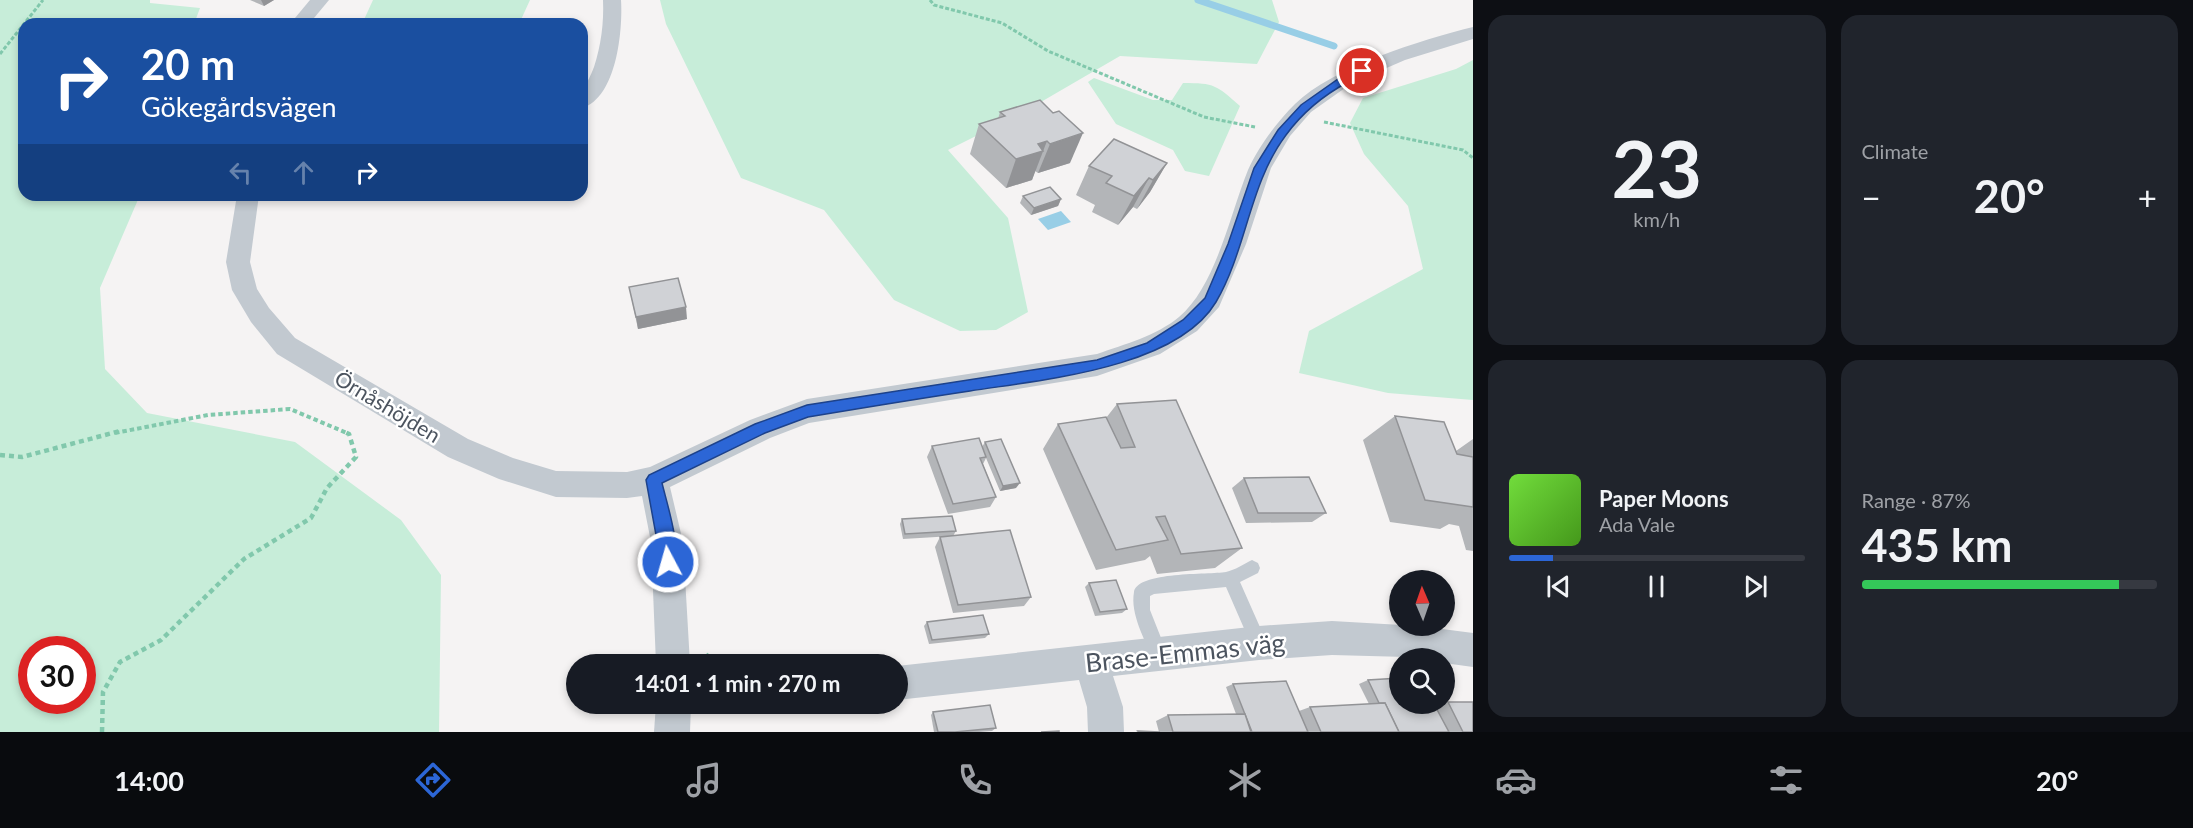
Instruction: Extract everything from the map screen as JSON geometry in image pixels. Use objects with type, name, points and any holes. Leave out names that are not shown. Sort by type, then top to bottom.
[{"type":"street","points":[[304,18],[320,0]]},
{"type":"street","points":[[588,92],[607,58],[614,20],[612,0]]},
{"type":"street","name":"Örnåshöjden","points":[[247,201],[238,262],[245,290],[260,315],[286,346],[458,448],[509,470],[556,484],[627,485],[654,480],[760,429],[807,411],[1097,365],[1151,346],[1188,324],[1210,300],[1234,244],[1260,168],[1282,132],[1304,107],[1345,79],[1398,56],[1473,33]]},
{"type":"street","points":[[654,480],[667,542],[673,654]]},
{"type":"street","name":"Brase-Emmas väg","points":[[908,682],[1258,643],[1332,638],[1417,642],[1473,650]]},
{"type":"street","points":[[1090,662],[1105,707],[1106,732]]},
{"type":"street","points":[[672,732],[673,714]]},
{"type":"lane","points":[[1160,655],[1142,610],[1142,592],[1151,586],[1230,579],[1252,568]]},
{"type":"lane","points":[[1230,579],[1258,643]]},
{"type":"path","points":[[29,18],[43,0]]},
{"type":"path","points":[[930,0],[934,4],[1002,23],[1048,51],[1204,117],[1282,132]]},
{"type":"path","points":[[0,54],[18,31]]},
{"type":"path","points":[[1304,107],[1326,124],[1463,150],[1473,158]]},
{"type":"path","points":[[0,455],[22,457],[130,429],[208,415],[290,409],[349,434],[356,457],[327,488],[311,518],[244,559],[161,640],[120,662],[103,692],[102,732]]},
{"type":"green space","points":[[0,0],[150,0],[150,3],[200,8],[196,18],[18,18],[18,201],[137,201],[100,288],[105,369],[147,413],[295,442],[401,520],[441,575],[439,732],[0,732]]},
{"type":"green space","points":[[373,0],[530,0],[522,18],[365,18]]},
{"type":"green space","points":[[660,0],[1272,0],[1279,22],[1257,64],[1120,56],[1022,113],[948,150],[1008,218],[1028,312],[996,330],[960,331],[894,300],[824,210],[741,178],[666,24]]},
{"type":"green space","points":[[1473,60],[1473,400],[1388,393],[1299,373],[1309,331],[1423,269],[1408,206],[1364,154],[1350,123],[1363,98],[1456,69]]},
{"type":"green space","points":[[1094,78],[1153,100],[1172,100],[1183,83],[1209,85],[1220,89],[1232,99],[1240,106],[1209,176],[1185,171],[1173,150],[1116,124],[1088,82]]},
{"type":"water","points":[[1061,211],[1071,222],[1048,230],[1038,219]]},
{"type":"building","points":[[1040,100],[1053,113],[1059,111],[1083,133],[1050,144],[1047,141],[1038,144],[1043,151],[1016,159],[979,124],[1005,116],[1000,112]]},
{"type":"building","points":[[1114,139],[1167,163],[1153,180],[1149,178],[1134,196],[1106,183],[1112,176],[1089,166]]},
{"type":"building","points":[[1050,187],[1061,199],[1034,208],[1023,196]]},
{"type":"building","points":[[678,278],[686,307],[636,317],[629,287]]},
{"type":"building","points":[[1176,400],[1242,548],[1181,554],[1165,516],[1156,517],[1168,540],[1116,550],[1058,424],[1106,417],[1121,448],[1135,447],[1117,404]]},
{"type":"building","points":[[1395,416],[1444,422],[1457,454],[1473,457],[1473,507],[1425,500]]},
{"type":"building","points":[[979,438],[986,457],[980,458],[996,497],[953,504],[932,446]]},
{"type":"building","points":[[1001,439],[1020,483],[1003,486],[985,442]]},
{"type":"building","points":[[1309,477],[1326,513],[1258,513],[1244,478]]},
{"type":"building","points":[[952,516],[956,531],[905,534],[902,519]]},
{"type":"building","points":[[1010,530],[1031,597],[958,605],[940,537]]},
{"type":"building","points":[[1116,580],[1127,609],[1100,612],[1089,583]]},
{"type":"building","points":[[983,615],[989,634],[932,640],[927,622]]},
{"type":"building","points":[[1389,679],[1389,711],[1385,703],[1379,703],[1368,680]]},
{"type":"building","points":[[1286,681],[1308,732],[1252,732],[1233,684]]},
{"type":"building","points":[[1455,702],[1473,702],[1473,732],[1463,732],[1454,714]]},
{"type":"building","points":[[1385,703],[1399,732],[1321,732],[1310,707]]},
{"type":"building","points":[[990,705],[996,728],[938,732],[933,712]]},
{"type":"building","points":[[1245,714],[1251,732],[1173,732],[1168,715]]},
{"type":"building","points":[[1390,714],[1439,714],[1449,732],[1399,732]]},
{"type":"waterway","points":[[1198,0],[1334,46]]},
{"type":"route","points":[[668,562],[667,542],[654,480],[760,429],[807,411],[854,402],[1019,379],[1097,365],[1151,346],[1188,324],[1210,300],[1234,244],[1260,168],[1282,132],[1304,107],[1345,79],[1362,71]]}]
